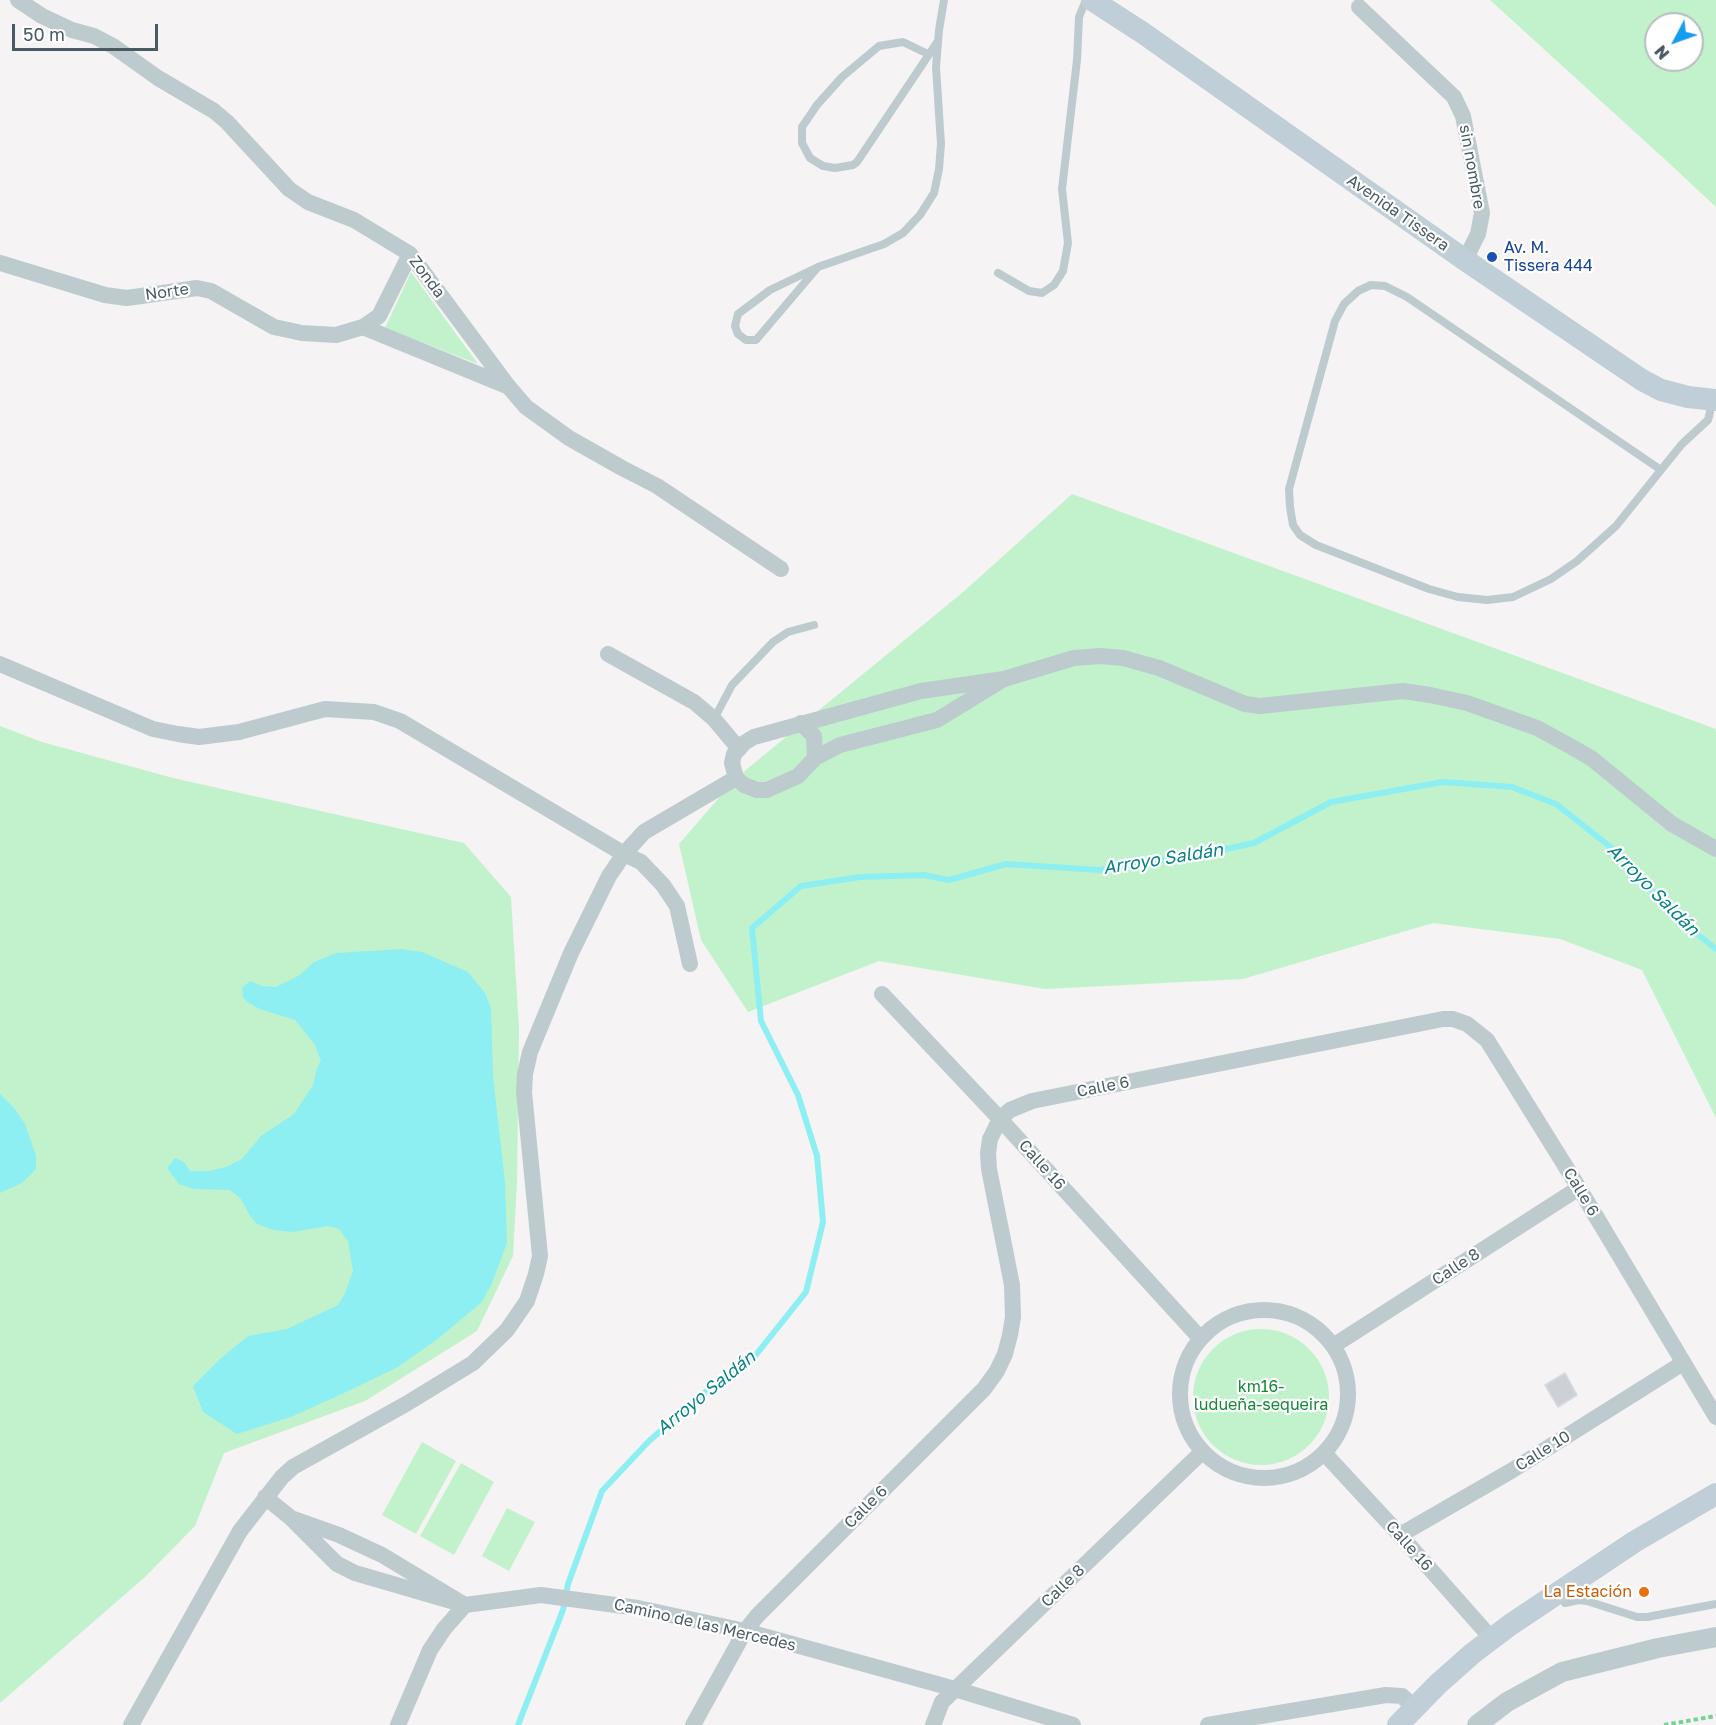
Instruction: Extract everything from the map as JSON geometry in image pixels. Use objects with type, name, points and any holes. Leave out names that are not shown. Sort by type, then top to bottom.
[{"type":"main road","name":"Avenida Tissera","points":[[1092,0],[1143,33],[1465,260],[1642,380],[1661,390],[1688,397],[1712,399]]},
{"type":"main road","points":[[1415,1716],[1438,1684],[1492,1639],[1606,1560],[1716,1494]]},
{"type":"main road","points":[[1398,1725],[1415,1716],[1565,1603],[1647,1548],[1716,1510]]},
{"type":"street","name":"Zonda","points":[[18,0],[42,16],[72,30],[94,36],[113,46],[158,78],[214,111],[289,189],[308,202],[354,220],[410,254],[526,407],[546,422],[622,468],[657,486],[781,569]]},
{"type":"street","name":"sin nombre","points":[[1359,7],[1454,97],[1464,116],[1482,213],[1478,234],[1465,260]]},
{"type":"street","name":"Norte","points":[[0,263],[105,295],[127,298],[197,288],[211,291],[274,327],[336,335],[363,327],[379,316],[410,254]]},
{"type":"street","points":[[363,327],[508,386]]},
{"type":"street","points":[[608,654],[694,702],[714,719],[739,748]]},
{"type":"street","points":[[1004,679],[937,720],[840,745],[815,758],[798,776],[767,790],[757,790],[744,785],[736,778],[732,763],[734,754],[753,737],[921,691],[1004,679],[1074,658],[1101,656],[1123,658],[1159,668],[1252,705],[1403,691],[1467,703],[1537,728],[1591,758],[1672,824],[1716,849]]},
{"type":"street","points":[[0,664],[153,729],[199,737],[239,732],[325,709],[374,712],[400,721],[641,862],[663,885],[677,906],[690,964]]},
{"type":"street","points":[[801,723],[814,736],[815,758]]},
{"type":"street","points":[[131,1725],[240,1531],[282,1476],[293,1467],[406,1404],[473,1363],[507,1330],[527,1301],[540,1256],[524,1092],[530,1052],[571,953],[609,876],[624,854],[644,831],[736,778]]},
{"type":"street","name":"Calle 16","points":[[882,994],[1200,1338]]},
{"type":"street","name":"Calle 6","points":[[693,1725],[746,1631],[765,1608],[984,1389],[1001,1363],[1013,1317],[1012,1285],[988,1154],[990,1139],[1000,1119],[1010,1110],[1032,1101],[1443,1019],[1453,1019],[1467,1024],[1487,1040],[1716,1417]]},
{"type":"street","name":"Calle 8","points":[[1333,1346],[1579,1188]]},
{"type":"street","points":[[1269,1309],[1293,1315],[1316,1328],[1333,1346],[1344,1367],[1349,1390],[1347,1413],[1338,1435],[1325,1454],[1303,1470],[1277,1478],[1250,1478],[1224,1469],[1202,1452],[1187,1432],[1180,1408],[1179,1383],[1186,1359],[1200,1338],[1219,1321],[1243,1312],[1269,1309]]},
{"type":"street","name":"Calle 10","points":[[1400,1534],[1511,1471],[1683,1363]]},
{"type":"street","name":"Calle 8","points":[[933,1725],[942,1702],[1202,1452]]},
{"type":"street","name":"Calle 16","points":[[1325,1454],[1400,1534],[1492,1639]]},
{"type":"street","points":[[265,1497],[291,1518],[337,1564],[355,1573],[465,1605]]},
{"type":"street","points":[[291,1518],[339,1535],[382,1555],[465,1605]]},
{"type":"street","name":"Camino de las Mercedes","points":[[465,1605],[541,1595],[638,1608],[746,1631],[955,1689],[1073,1725]]},
{"type":"street","points":[[398,1725],[430,1650],[444,1629],[465,1605]]},
{"type":"street","points":[[1477,1725],[1508,1702],[1562,1672],[1658,1648],[1716,1637]]},
{"type":"street","points":[[1208,1725],[1386,1695],[1402,1696],[1415,1716]]},
{"type":"lane","points":[[818,267],[756,340],[746,340],[738,334],[735,326],[738,314],[770,290],[818,267],[884,244],[903,233],[920,215],[934,193],[941,144],[936,67],[944,0]]},
{"type":"lane","points":[[998,273],[1029,291],[1042,293],[1054,285],[1063,271],[1068,243],[1062,189],[1077,60],[1079,18],[1086,0]]},
{"type":"lane","points":[[928,54],[903,42],[879,45],[842,77],[802,127],[801,143],[810,158],[823,166],[835,168],[853,165],[857,162],[938,40]]},
{"type":"lane","points":[[1661,470],[1407,297],[1385,286],[1371,285],[1358,291],[1344,304],[1335,321],[1289,489],[1290,507],[1293,525],[1300,535],[1316,545],[1429,589],[1458,597],[1487,600],[1513,597],[1551,579],[1577,561],[1616,526],[1682,444],[1708,420],[1712,399]]},
{"type":"lane","points":[[714,719],[732,685],[772,642],[788,632],[814,626]]},
{"type":"lane","points":[[1565,1603],[1587,1600],[1637,1617],[1716,1604]]},
{"type":"path","points":[[1664,1725],[1716,1716]]},
{"type":"green space","points":[[1490,0],[1716,0],[1716,207],[1671,165]]},
{"type":"green space","points":[[411,272],[478,364],[385,328]]},
{"type":"green space","points":[[1072,494],[1716,729],[1716,1118],[1642,970],[1560,939],[1433,923],[1243,979],[1045,989],[879,961],[748,1012],[701,940],[679,844],[736,778],[962,593]]},
{"type":"green space","points":[[0,726],[42,742],[173,778],[464,843],[511,897],[519,1029],[517,1182],[513,1256],[477,1331],[365,1401],[224,1453],[195,1526],[145,1577],[0,1703]]},
{"type":"green space","name":"km16- ludueña-sequeira","points":[[1261,1329],[1287,1334],[1299,1340],[1309,1349],[1318,1359],[1324,1371],[1329,1397],[1324,1423],[1318,1435],[1309,1445],[1299,1454],[1287,1460],[1261,1465],[1235,1460],[1223,1454],[1213,1445],[1204,1435],[1198,1423],[1193,1397],[1198,1371],[1204,1359],[1213,1349],[1223,1340],[1235,1334]]},
{"type":"green space","points":[[422,1442],[456,1461],[416,1534],[382,1515]]},
{"type":"green space","points":[[461,1463],[494,1482],[454,1555],[420,1536]]},
{"type":"green space","points":[[507,1508],[535,1522],[509,1571],[482,1556]]},
{"type":"water","points":[[402,949],[422,952],[468,972],[485,993],[491,1008],[493,1076],[505,1182],[507,1243],[482,1302],[439,1338],[398,1367],[342,1394],[291,1417],[237,1434],[203,1412],[193,1386],[220,1359],[248,1336],[287,1329],[338,1305],[353,1271],[348,1241],[339,1229],[328,1226],[293,1232],[273,1230],[257,1224],[241,1199],[230,1190],[193,1189],[179,1184],[167,1168],[175,1158],[184,1162],[190,1171],[209,1171],[226,1167],[242,1159],[261,1136],[294,1114],[313,1085],[321,1061],[315,1045],[295,1020],[260,1009],[247,1002],[243,997],[242,988],[250,981],[262,986],[276,987],[300,975],[314,962],[336,953]]},
{"type":"water","points":[[0,1094],[25,1124],[36,1156],[36,1169],[22,1183],[0,1193]]},
{"type":"building","points":[[1565,1373],[1577,1395],[1558,1407],[1545,1385]]},
{"type":"waterway","name":"Arroyo Saldán","points":[[518,1725],[563,1610],[568,1584],[602,1491],[649,1441],[717,1382],[751,1361],[806,1292],[823,1222],[817,1156],[798,1095],[761,1021],[752,928],[801,886],[860,877],[924,875],[949,880],[1006,864],[1099,870],[1198,855],[1254,843],[1331,802],[1443,782],[1512,787],[1556,804],[1622,856],[1670,912],[1716,949]]},
{"type":"place","name":"Av. M. Tissera 444","points":[[1492,257]]},
{"type":"place","name":"La Estación","points":[[1644,1592]]}]
